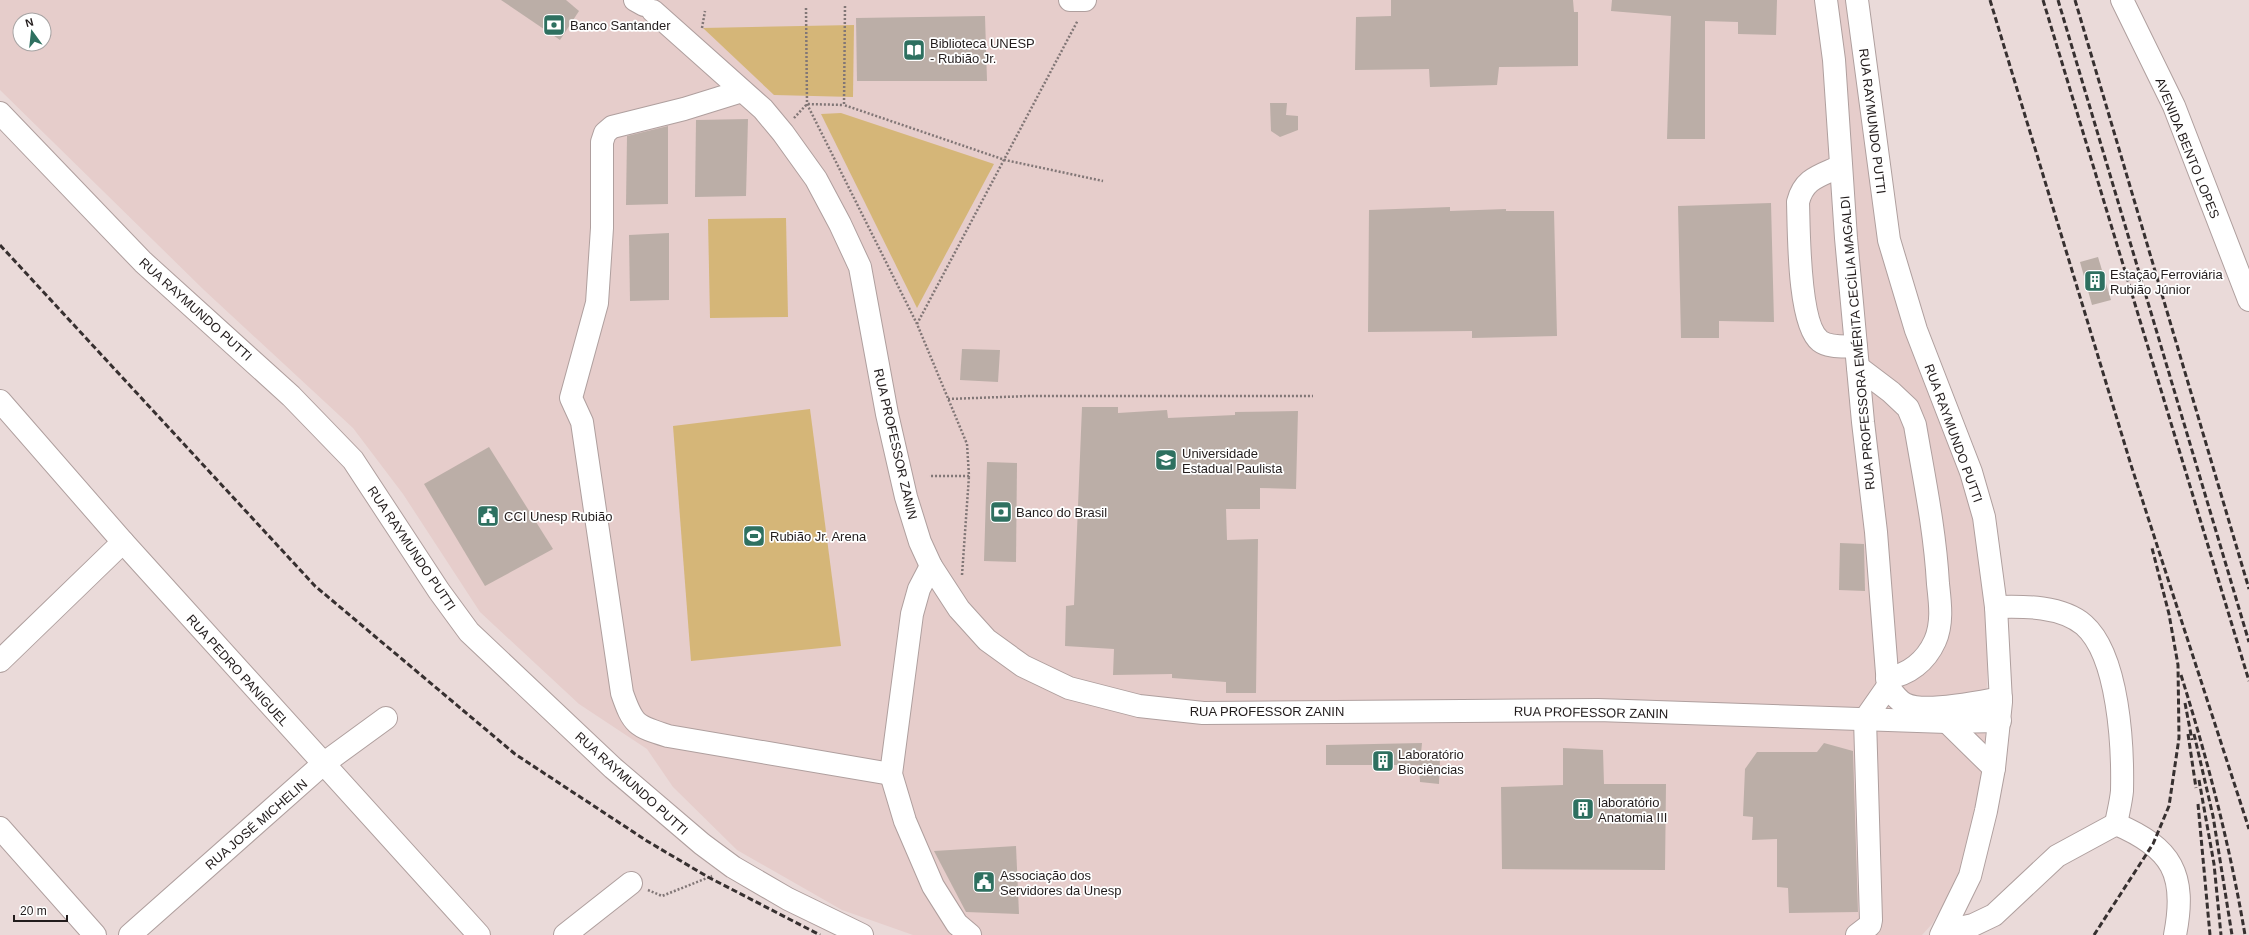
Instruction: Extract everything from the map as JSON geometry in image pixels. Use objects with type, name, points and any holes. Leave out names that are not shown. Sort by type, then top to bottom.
[{"type":"street","name":"RUA PROFESSORA EMÉRITA CECÍLIA MAGALDI","points":[[1826,0],[1834,60],[1841,166],[1857,357],[1876,532],[1888,682]]},
{"type":"street","name":"RUA RAYMUNDO PUTTI","points":[[1857,0],[1889,240],[1916,330],[1971,472],[1984,517],[1996,607],[2001,698],[2000,721],[1994,768],[1986,811],[1970,876],[1943,933]]},
{"type":"street","name":"AVENIDA BENTO LOPES","points":[[2122,0],[2174,106],[2249,300]]},
{"type":"street","name":"RUA PROFESSOR ZANIN","points":[[644,5],[763,109],[803,159],[840,224],[860,267],[885,407],[906,497],[920,542],[931,566],[959,609],[987,640],[1023,666],[1069,688],[1139,706],[1203,713],[1598,710],[1947,722],[2000,721]]},
{"type":"street","points":[[742,91],[684,109],[612,127],[605,133],[602,142],[602,228],[596,303],[571,398],[582,422],[622,693],[630,716],[642,728],[668,736],[891,774]]},
{"type":"street","name":"RUA RAYMUNDO PUTTI","points":[[0,113],[143,262],[291,396],[353,460],[439,591],[469,632],[613,768],[702,844],[733,868],[788,899],[862,935]]},
{"type":"street","points":[[1841,166],[1811,180],[1801,189],[1798,202],[1802,292],[1812,330],[1819,340],[1827,345],[1857,357],[1908,408],[1915,425],[1935,537],[1940,610],[1939,627],[1935,640],[1927,655],[1916,667],[1888,682],[1866,719],[1871,920],[1870,925],[1858,935]]},
{"type":"street","name":"RUA PEDRO PANIGUEL","points":[[0,401],[123,542],[479,935]]},
{"type":"street","points":[[0,660],[123,542]]},
{"type":"street","points":[[931,566],[919,589],[912,614],[891,774],[904,821],[933,886],[957,924],[970,935]]},
{"type":"street","points":[[1996,607],[2058,611],[2084,625],[2099,643],[2110,673],[2120,729],[2122,792],[2116,824]]},
{"type":"street","points":[[1888,682],[1896,697],[1906,704],[1922,707],[1961,705],[2001,698]]},
{"type":"street","name":"RUA JOSÉ MICHELIN","points":[[130,935],[323,764],[386,718]]},
{"type":"street","points":[[1947,722],[1994,768]]},
{"type":"street","points":[[1943,933],[1973,925],[1994,915],[2058,856],[2116,824]]},
{"type":"street","points":[[2116,824],[2140,834],[2153,844],[2176,872],[2179,884],[2180,904],[2176,935]]},
{"type":"street","points":[[0,828],[95,935]]},
{"type":"street","points":[[565,935],[631,883]]},
{"type":"path","points":[[917,324],[1005,160],[1079,5]]},
{"type":"path","points":[[844,105],[845,6]]},
{"type":"path","points":[[806,8],[807,104],[917,324],[968,444],[969,476],[962,578]]},
{"type":"path","points":[[793,119],[807,104],[844,105],[1005,160],[1103,181]]},
{"type":"path","points":[[948,399],[1029,396],[1313,396]]},
{"type":"path","points":[[929,476],[969,476]]},
{"type":"path","points":[[631,883],[662,896],[733,868]]},
{"type":"shaded area","name":"Universidade Estadual Paulista","points":[[0,0],[1852,0],[1871,177],[1967,491],[1983,566],[1988,648],[1984,773],[1957,881],[1932,924],[1922,935],[913,935],[842,910],[737,850],[673,787],[647,749],[579,704],[480,612],[403,494],[353,428],[204,290],[0,90]]},
{"type":"shaded area","points":[[854,25],[853,97],[774,95],[703,28]]},
{"type":"shaded area","points":[[841,113],[994,164],[917,308],[821,114]]},
{"type":"shaded area","points":[[786,218],[788,317],[710,318],[708,219]]},
{"type":"shaded area","name":"Rubião Jr. Arena","points":[[810,409],[841,646],[691,661],[673,426]]},
{"type":"building","name":"Banco Santander","points":[[501,0],[566,0],[579,11],[560,40]]},
{"type":"building","points":[[1391,0],[1573,0],[1574,12],[1578,12],[1578,66],[1499,67],[1497,85],[1430,87],[1429,69],[1355,70],[1356,17],[1391,16]]},
{"type":"building","points":[[1612,0],[1777,0],[1776,35],[1738,34],[1738,22],[1705,21],[1705,139],[1667,139],[1671,16],[1611,11]]},
{"type":"building","points":[[985,16],[987,81],[857,81],[856,18]]},
{"type":"building","points":[[1270,103],[1287,103],[1286,115],[1298,116],[1298,130],[1280,137],[1271,131]]},
{"type":"building","points":[[748,119],[746,196],[695,197],[696,120]]},
{"type":"building","points":[[668,126],[668,204],[626,205],[627,136]]},
{"type":"building","points":[[1771,203],[1774,322],[1719,321],[1719,338],[1681,338],[1678,206]]},
{"type":"building","points":[[1450,207],[1450,211],[1506,209],[1506,211],[1554,211],[1557,336],[1472,338],[1472,331],[1368,332],[1369,210]]},
{"type":"building","points":[[669,233],[669,300],[630,301],[629,235]]},
{"type":"building","name":"Estação Ferroviária Rubião Júnior","points":[[2098,257],[2111,300],[2092,305],[2080,262]]},
{"type":"building","points":[[962,349],[1000,350],[998,382],[960,380]]},
{"type":"building","points":[[1082,407],[1118,407],[1118,413],[1167,410],[1168,418],[1235,415],[1235,412],[1298,411],[1296,489],[1260,488],[1260,509],[1226,509],[1227,540],[1258,539],[1256,693],[1226,693],[1226,682],[1172,678],[1172,674],[1113,675],[1114,649],[1065,646],[1066,606],[1074,605]]},
{"type":"building","name":"CCI Unesp Rubião","points":[[489,447],[553,549],[485,586],[424,484]]},
{"type":"building","name":"Banco do Brasil","points":[[987,462],[1017,463],[1016,562],[984,561]]},
{"type":"building","points":[[1840,543],[1864,544],[1865,591],[1839,590]]},
{"type":"building","name":"Laboratório Biociências","points":[[1422,743],[1421,753],[1440,757],[1439,784],[1420,782],[1419,765],[1326,765],[1326,745]]},
{"type":"building","points":[[1824,743],[1853,751],[1858,912],[1789,913],[1788,888],[1777,887],[1777,839],[1752,840],[1753,817],[1743,816],[1745,769],[1757,752],[1817,752]]},
{"type":"building","points":[[1563,748],[1603,750],[1604,784],[1666,784],[1665,870],[1502,869],[1501,787],[1563,785]]},
{"type":"building","name":"Associação dos Servidores da Unesp","points":[[1016,846],[1019,914],[966,912],[934,851]]},
{"type":"railway","points":[[1990,0],[2131,465],[2249,829]]},
{"type":"railway","points":[[2043,0],[2249,681]]},
{"type":"railway","points":[[2058,0],[2249,642]]},
{"type":"railway","points":[[2075,0],[2249,589]]},
{"type":"railway","points":[[0,245],[315,586],[515,754],[647,841],[708,877],[820,935]]},
{"type":"railway","points":[[2094,935],[2153,844],[2169,806],[2179,738],[2178,665],[2169,614],[2152,548]]},
{"type":"railway","points":[[2181,675],[2218,804],[2245,935]]},
{"type":"railway","points":[[2185,703],[2192,740]]},
{"type":"railway","points":[[2188,734],[2196,788]]},
{"type":"railway","points":[[2194,734],[2213,816],[2232,935]]},
{"type":"railway","points":[[2199,780],[2214,864],[2221,935]]},
{"type":"railway","points":[[2198,804],[2210,935]]},
{"type":"place","name":"Banco Santander","points":[[554,25]]},
{"type":"place","name":"Biblioteca UNESP - Rubião Jr.","points":[[914,50]]},
{"type":"place","name":"Estação Ferroviária Rubião Júnior","points":[[2095,281]]},
{"type":"place","name":"Universidade Estadual Paulista","points":[[1166,460]]},
{"type":"place","name":"Banco do Brasil","points":[[1001,512]]},
{"type":"place","name":"CCI Unesp Rubião","points":[[488,516]]},
{"type":"place","name":"Rubião Jr. Arena","points":[[754,536]]},
{"type":"place","name":"Laboratório Biociências","points":[[1383,761]]},
{"type":"place","name":"laboratório Anatomia III","points":[[1583,809]]},
{"type":"place","name":"Associação dos Servidores da Unesp","points":[[984,882]]}]
